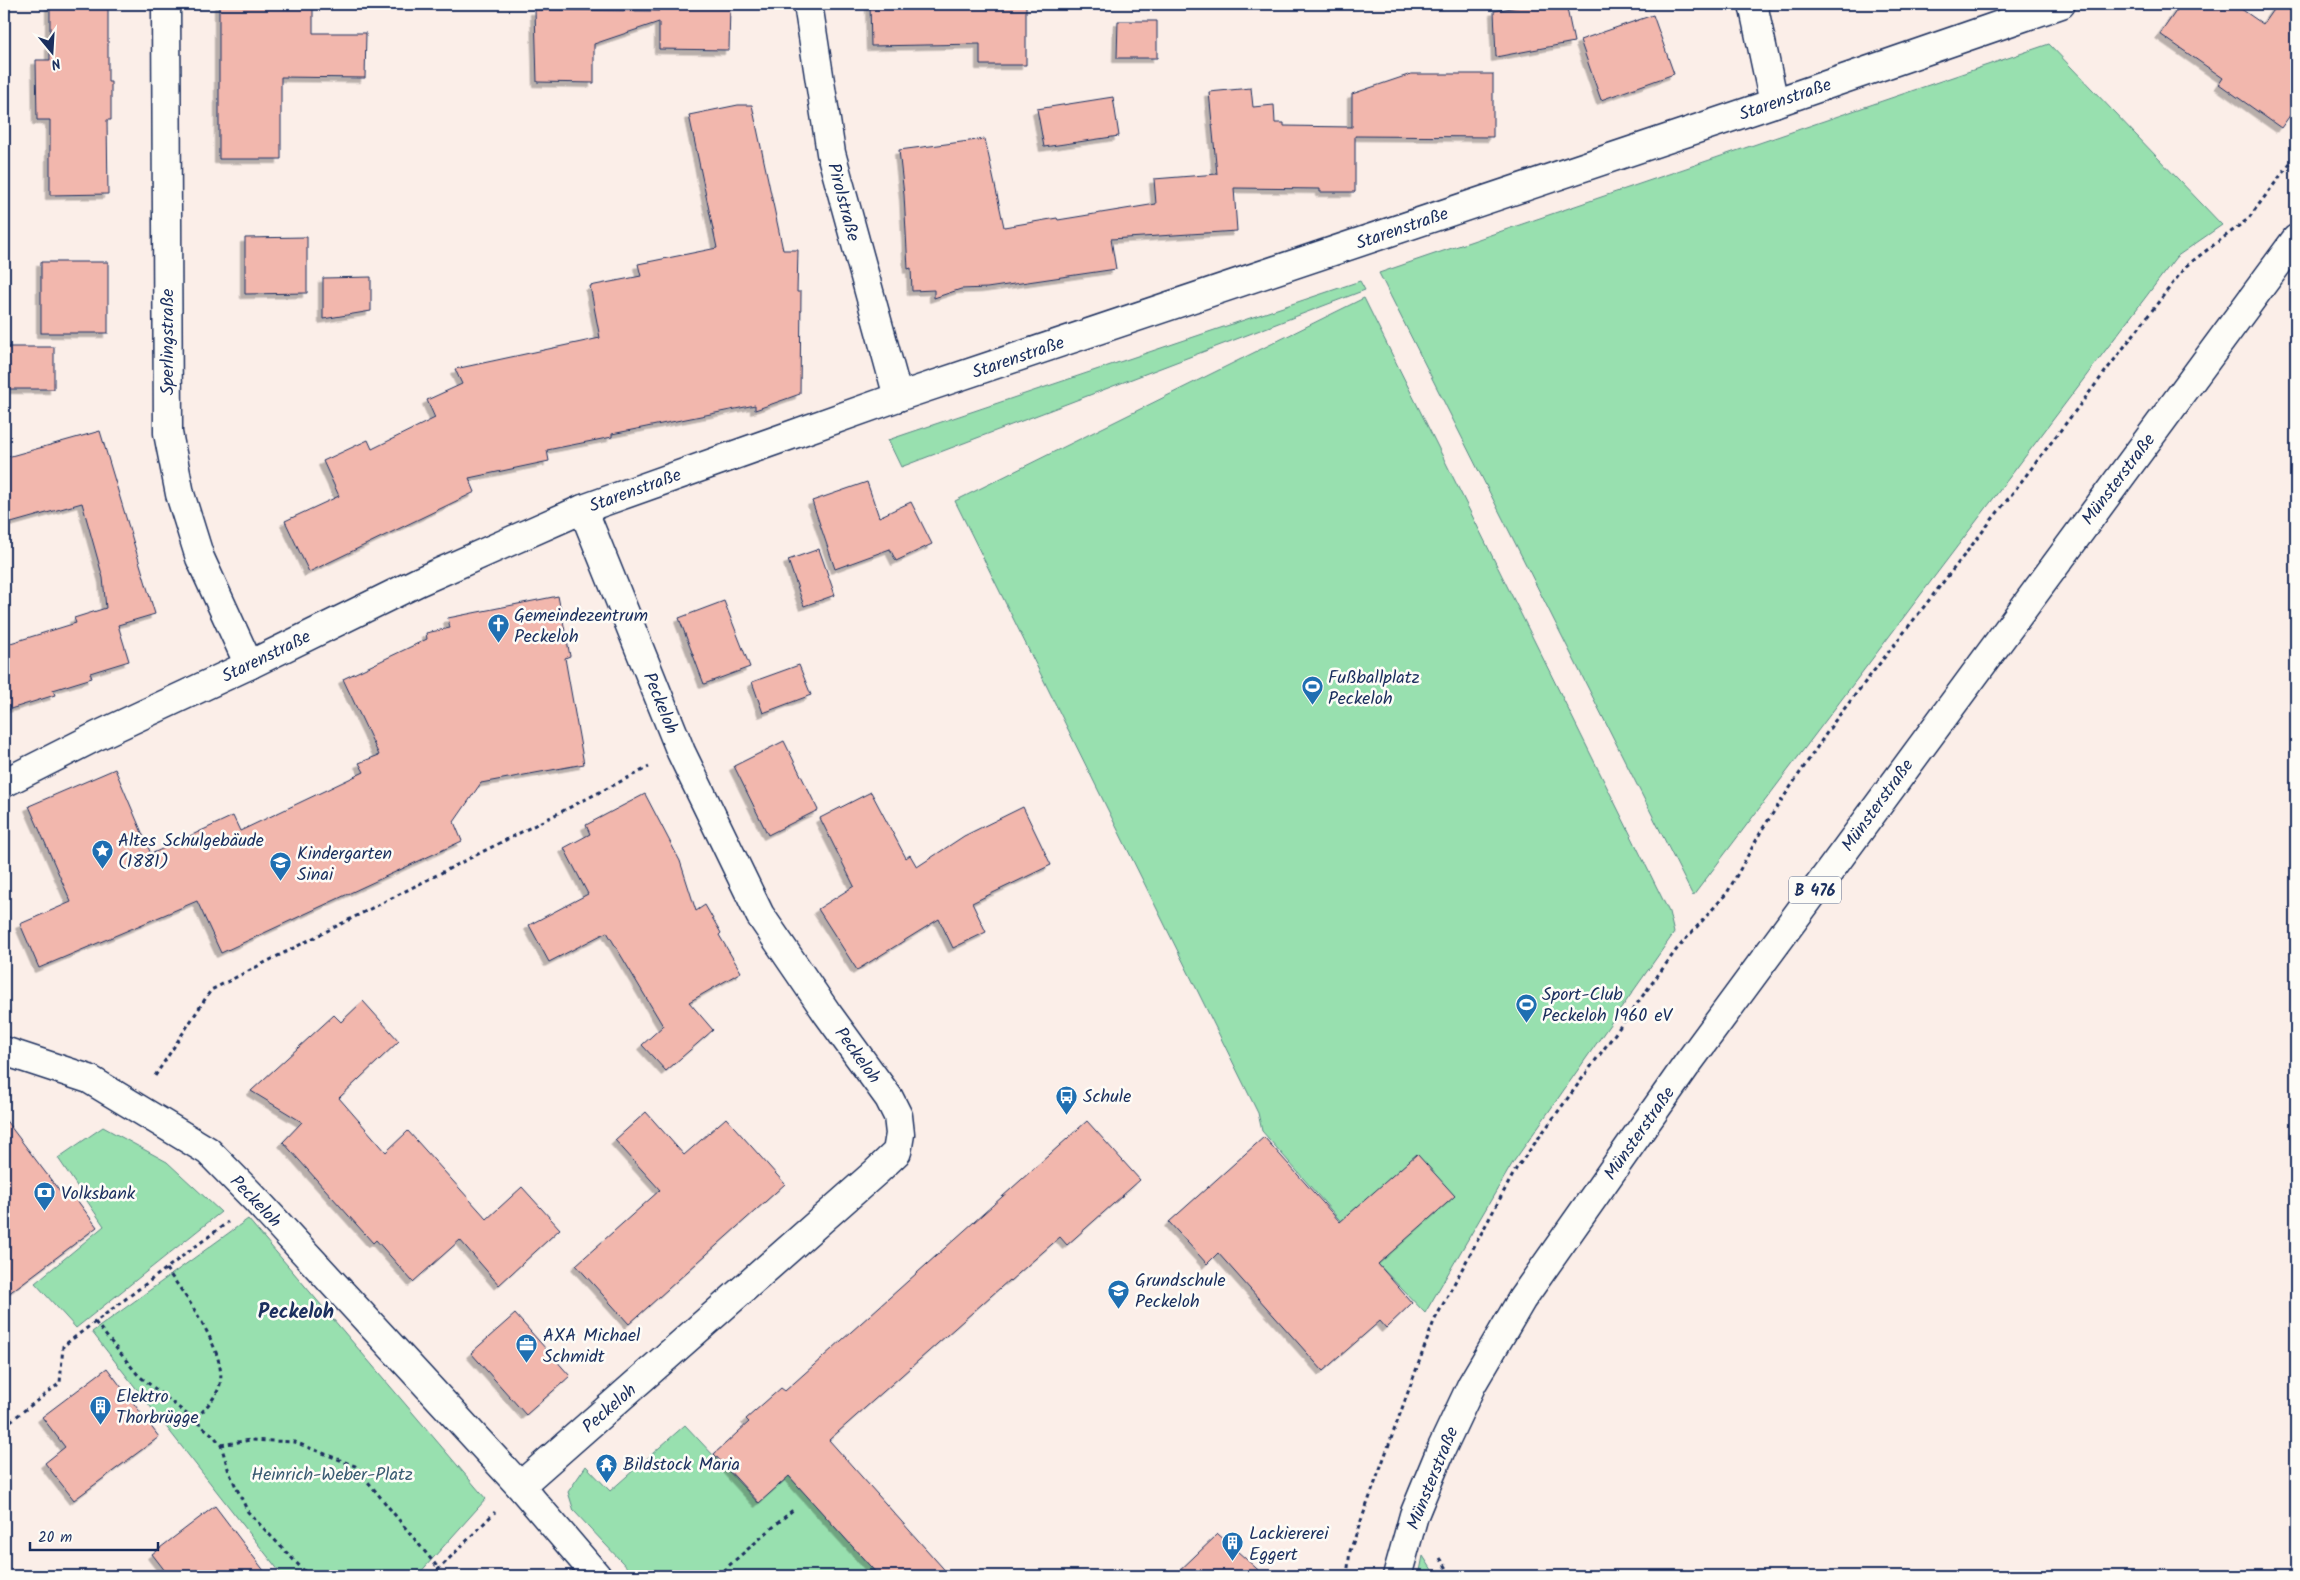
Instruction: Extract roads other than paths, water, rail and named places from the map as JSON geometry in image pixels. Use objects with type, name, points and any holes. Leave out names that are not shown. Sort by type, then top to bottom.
[{"type":"street","name":"Sperlingstraße","points":[[166,4],[168,433],[180,494],[200,558],[249,665]]},
{"type":"street","name":"Pirolstraße","points":[[808,4],[831,153],[898,397]]},
{"type":"street","points":[[1753,4],[1774,103]]},
{"type":"street","name":"Starenstraße","points":[[4,783],[97,736],[249,665],[418,582],[583,509],[898,397],[1774,103],[2061,4]]},
{"type":"street","name":"Münsterstraße","points":[[1397,1576],[1414,1515],[1440,1452],[1472,1384],[1522,1299],[1688,1063],[2296,239]]},
{"type":"street","name":"Peckeloh","points":[[520,1486],[876,1172],[896,1152],[900,1134],[898,1116],[889,1098],[827,1013],[760,915],[681,752],[583,509]]},
{"type":"street","name":"Peckeloh","points":[[4,1051],[90,1079],[208,1151],[257,1201],[520,1486],[597,1576]]},
{"type":"place","name":"Gemeindezentrum Peckeloh","points":[[498,644]]},
{"type":"place","name":"Fußballplatz Peckeloh","points":[[1312,706]]},
{"type":"place","name":"Altes Schulgebäude (1881)","points":[[102,869]]},
{"type":"place","name":"Kindergarten Sinai","points":[[281,882]]},
{"type":"place","name":"Sport-Club Peckeloh 1960 eV","points":[[1526,1023]]},
{"type":"place","name":"Schule","points":[[1067,1115]]},
{"type":"place","name":"Volksbank","points":[[45,1212]]},
{"type":"place","name":"Grundschule Peckeloh","points":[[1119,1309]]},
{"type":"place","name":"AXA Michael Schmidt","points":[[527,1364]]},
{"type":"place","name":"Elektro Thorbrügge","points":[[100,1425]]},
{"type":"place","name":"Bildstock Maria","points":[[607,1483]]},
{"type":"place","name":"Lackiererei Eggert","points":[[1233,1562]]},
{"type":"district","name":"Peckeloh","points":[[296,1311]]},
{"type":"park label","name":"Heinrich-Weber-Platz","points":[[332,1474]]}]
